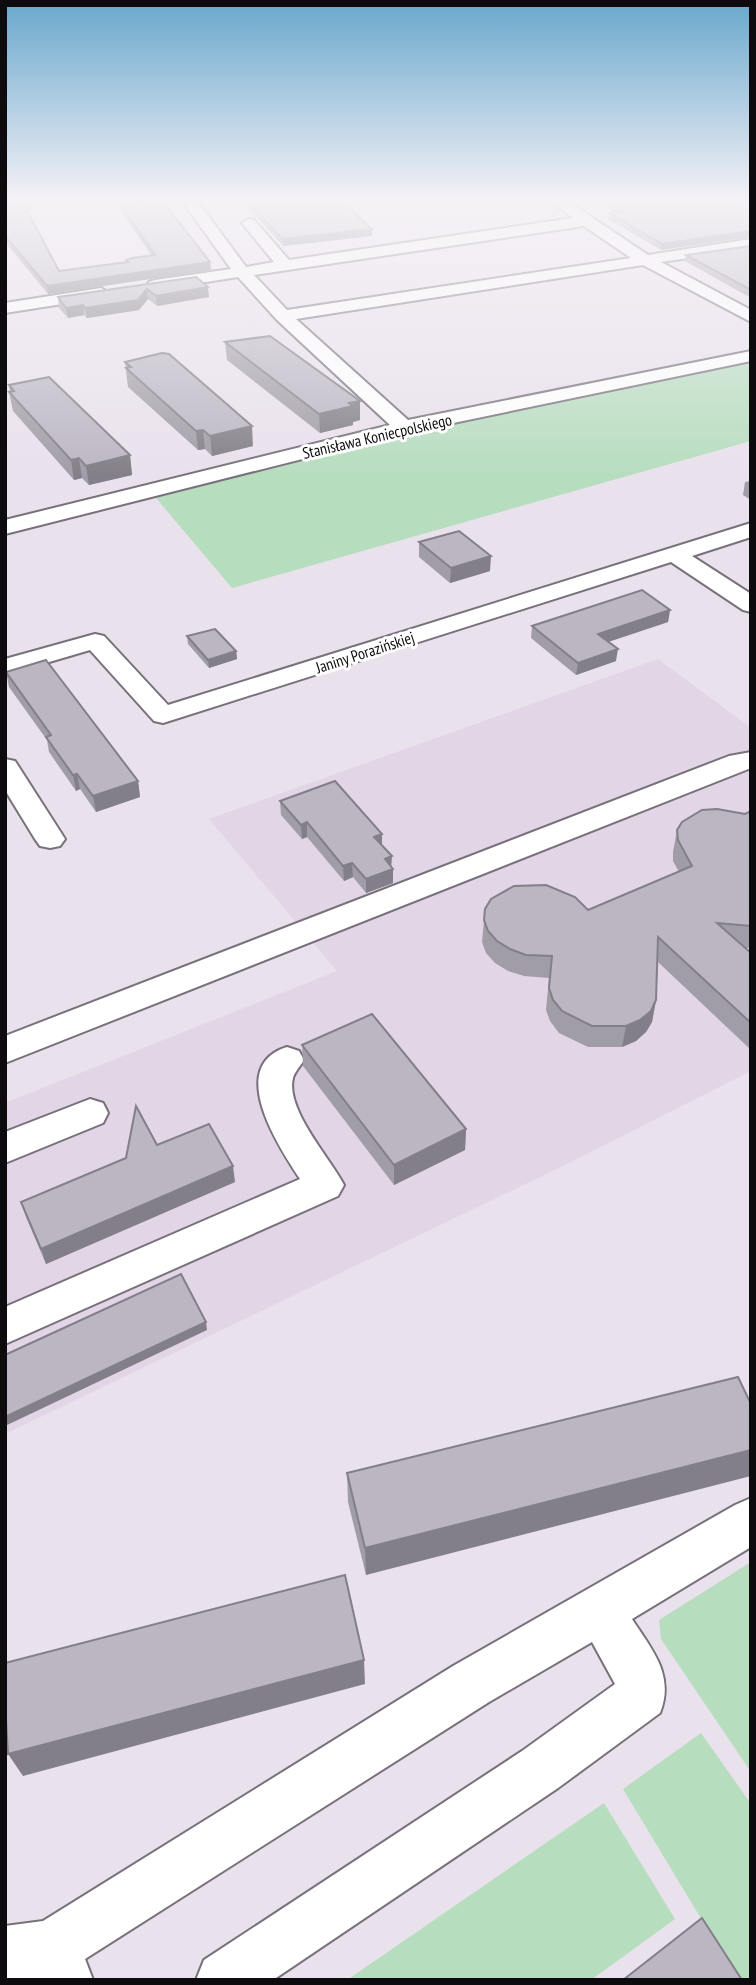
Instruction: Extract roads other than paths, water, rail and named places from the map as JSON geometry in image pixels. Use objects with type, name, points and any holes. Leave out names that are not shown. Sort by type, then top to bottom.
[{"type":"street","points":[[5,308],[120,291]]},
{"type":"street","points":[[260,291],[404,427]]},
{"type":"street","points":[[284,316],[447,291]]},
{"type":"street","points":[[702,291],[751,317]]},
{"type":"street","name":"Stanisława Koniecpolskiego","points":[[5,527],[404,427],[751,356]]},
{"type":"street","name":"Janiny Porazińskiej","points":[[5,667],[95,641],[163,715],[751,530]]},
{"type":"street","points":[[674,554],[751,606]]},
{"type":"street","points":[[5,1050],[728,766],[751,760]]},
{"type":"street","points":[[5,767],[50,839]]},
{"type":"street","points":[[5,1326],[325,1185],[300,1149],[276,1098],[275,1074],[287,1060]]},
{"type":"street","points":[[5,1148],[90,1113]]},
{"type":"street","points":[[40,1961],[471,1684],[600,1612],[751,1521]]},
{"type":"street","points":[[224,1980],[332,1904],[578,1745],[642,1695],[639,1675],[600,1612]]}]
